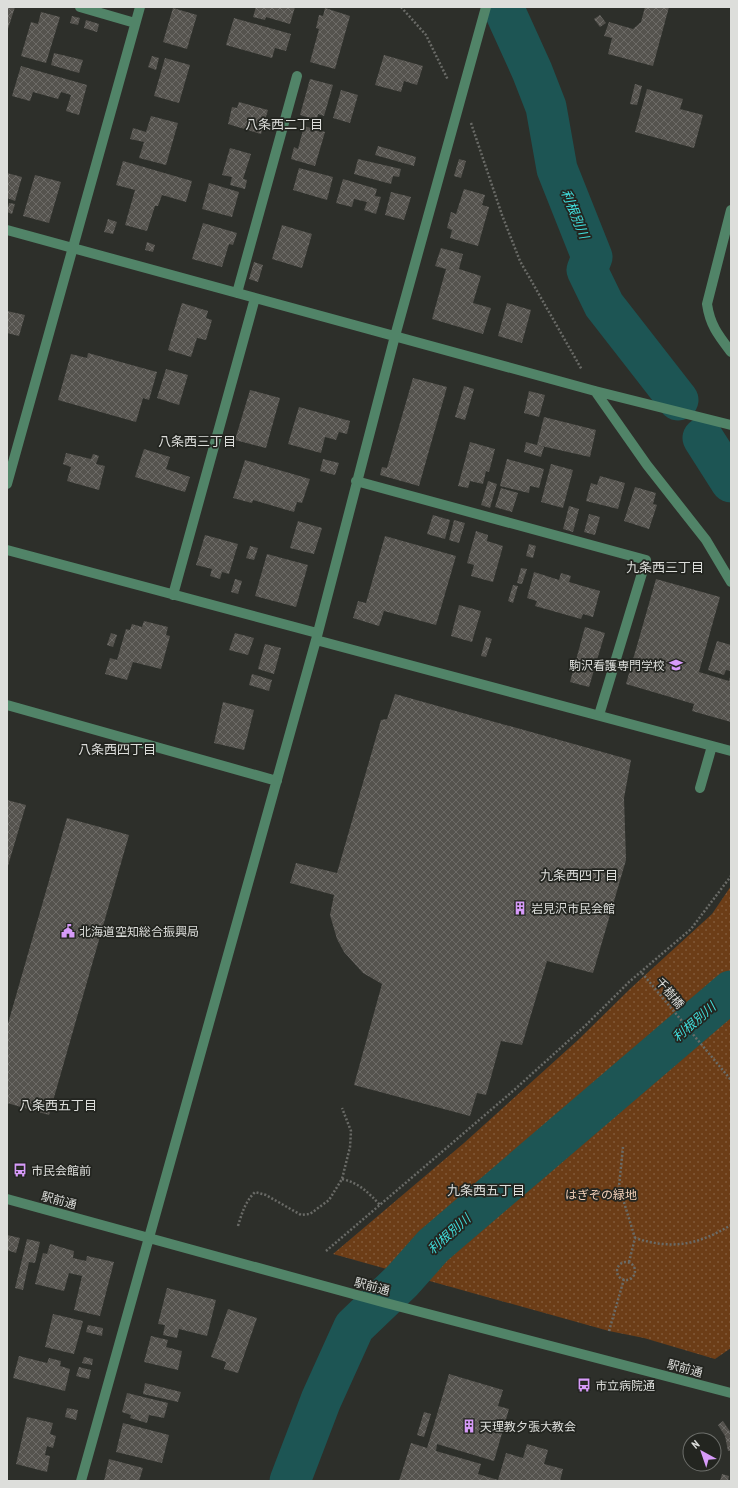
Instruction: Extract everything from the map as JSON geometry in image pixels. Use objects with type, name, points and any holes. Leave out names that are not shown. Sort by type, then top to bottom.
[{"type":"street","points":[[80,7],[135,23]]},
{"type":"street","points":[[7,484],[71,248],[140,7]]},
{"type":"street","points":[[81,1481],[277,781],[395,336],[486,7]]},
{"type":"street","points":[[237,293],[297,76]]},
{"type":"street","points":[[731,210],[707,304],[709,319],[717,334],[731,352]]},
{"type":"street","points":[[7,230],[595,391],[731,425]]},
{"type":"street","points":[[173,595],[255,298]]},
{"type":"street","points":[[595,391],[647,465],[706,540],[731,582]]},
{"type":"street","points":[[356,481],[646,560],[599,715]]},
{"type":"street","points":[[7,550],[731,751]]},
{"type":"street","points":[[7,705],[277,781]]},
{"type":"street","points":[[700,788],[712,746]]},
{"type":"street","name":"駅前通","points":[[7,1199],[301,1280],[731,1393]]},
{"type":"path","points":[[401,7],[426,35],[442,70],[471,121],[502,215],[520,261],[595,391]]},
{"type":"path","points":[[326,1251],[513,1091],[586,1025],[629,982],[642,973],[691,930],[731,876]]},
{"type":"path","name":"千樹橋","points":[[642,973],[731,1080]]},
{"type":"path","points":[[238,1226],[243,1208],[248,1199],[255,1192],[266,1195],[301,1215],[310,1214],[329,1200],[342,1179],[351,1131],[342,1108]]},
{"type":"path","points":[[623,1147],[619,1186],[635,1238],[629,1262]]},
{"type":"path","points":[[342,1179],[354,1182],[365,1189],[380,1205]]},
{"type":"path","points":[[635,1238],[670,1246],[712,1236],[731,1225]]},
{"type":"path","points":[[629,1262],[634,1266],[635,1272],[630,1279],[624,1279],[619,1276],[618,1268],[621,1263],[629,1262]]},
{"type":"path","points":[[609,1331],[624,1279]]},
{"type":"green space","name":"はぎぞの緑地","points":[[731,886],[731,1348],[715,1359],[644,1338],[609,1331],[333,1254],[464,1143],[578,1040],[631,988],[712,914]]},
{"type":"building","points":[[7,7],[15,7],[7,32]]},
{"type":"building","points":[[256,7],[295,7],[290,24],[266,17],[265,20],[253,17]]},
{"type":"building","points":[[645,7],[669,7],[653,66],[608,54],[612,38],[604,36],[609,22],[633,29],[641,22]]},
{"type":"building","points":[[173,8],[197,15],[187,49],[163,42]]},
{"type":"building","points":[[325,8],[350,16],[335,69],[310,62],[319,29],[316,28],[319,15],[323,16]]},
{"type":"building","points":[[41,12],[60,17],[46,63],[21,56],[31,22],[38,24]]},
{"type":"building","points":[[600,15],[606,23],[600,27],[594,19]]},
{"type":"building","points":[[72,16],[80,18],[78,25],[70,23]]},
{"type":"building","points":[[234,18],[291,34],[286,51],[275,48],[272,58],[226,45]]},
{"type":"building","points":[[86,20],[99,24],[97,32],[84,28]]},
{"type":"building","points":[[54,53],[83,60],[79,73],[51,65]]},
{"type":"building","points":[[384,55],[423,66],[417,85],[404,81],[401,92],[375,85]]},
{"type":"building","points":[[152,56],[159,58],[156,70],[148,67]]},
{"type":"building","points":[[165,58],[190,65],[179,103],[154,96]]},
{"type":"building","points":[[21,66],[87,85],[79,115],[66,111],[71,95],[61,92],[58,99],[33,92],[30,101],[12,96]]},
{"type":"building","points":[[310,79],[333,85],[324,116],[318,114],[317,120],[300,115]]},
{"type":"building","points":[[635,84],[642,86],[637,105],[630,104]]},
{"type":"building","points":[[647,89],[683,99],[680,109],[703,115],[694,148],[635,132]]},
{"type":"building","points":[[341,90],[358,95],[350,123],[333,118]]},
{"type":"building","points":[[239,102],[268,110],[261,134],[228,124],[232,107],[237,108]]},
{"type":"building","points":[[151,116],[178,123],[166,165],[139,158],[144,142],[130,139],[133,128],[146,132]]},
{"type":"building","points":[[304,126],[325,132],[315,166],[291,159],[294,147],[298,149]]},
{"type":"building","points":[[378,146],[416,157],[414,166],[375,155]]},
{"type":"building","points":[[230,148],[251,154],[243,179],[247,180],[245,189],[230,185],[232,177],[222,175]]},
{"type":"building","points":[[358,159],[401,169],[399,177],[393,176],[391,184],[354,174]]},
{"type":"building","points":[[459,159],[466,161],[461,178],[454,176]]},
{"type":"building","points":[[123,161],[192,181],[186,202],[162,195],[158,206],[155,206],[147,231],[125,225],[135,190],[116,185]]},
{"type":"building","points":[[299,168],[333,177],[327,200],[293,190]]},
{"type":"building","points":[[7,173],[22,177],[15,201],[7,198]]},
{"type":"building","points":[[35,175],[61,182],[49,223],[23,216]]},
{"type":"building","points":[[343,179],[377,189],[375,196],[381,197],[376,214],[364,210],[367,202],[354,199],[352,207],[336,203]]},
{"type":"building","points":[[209,183],[239,192],[232,217],[202,209]]},
{"type":"building","points":[[464,189],[485,195],[482,205],[489,207],[478,246],[450,238],[452,230],[447,228],[451,212],[456,214]]},
{"type":"building","points":[[391,192],[411,197],[404,220],[385,215]]},
{"type":"building","points":[[9,203],[15,204],[12,214],[7,212]]},
{"type":"building","points":[[108,219],[117,222],[113,234],[104,232]]},
{"type":"building","points":[[203,223],[237,233],[233,245],[229,244],[222,267],[192,259]]},
{"type":"building","points":[[282,225],[312,234],[302,268],[272,259]]},
{"type":"building","points":[[147,242],[155,245],[153,252],[145,250]]},
{"type":"building","points":[[441,248],[463,254],[459,269],[481,276],[473,303],[491,308],[483,334],[432,319],[446,269],[435,266]]},
{"type":"building","points":[[254,262],[263,265],[258,282],[249,279]]},
{"type":"building","points":[[182,303],[208,311],[206,318],[212,320],[206,340],[197,338],[191,357],[168,350]]},
{"type":"building","points":[[507,303],[531,310],[522,343],[498,336]]},
{"type":"building","points":[[7,311],[25,315],[19,336],[7,333]]},
{"type":"building","points":[[88,353],[157,372],[149,400],[143,398],[136,422],[58,400],[71,354],[87,358]]},
{"type":"building","points":[[166,369],[188,375],[179,405],[157,398]]},
{"type":"building","points":[[413,378],[447,387],[419,486],[380,475],[382,467],[387,468]]},
{"type":"building","points":[[464,386],[474,389],[465,420],[455,417]]},
{"type":"building","points":[[250,390],[280,398],[266,448],[235,440]]},
{"type":"building","points":[[529,391],[545,395],[539,417],[524,413]]},
{"type":"building","points":[[299,407],[350,421],[347,434],[339,432],[336,440],[325,437],[321,453],[288,444]]},
{"type":"building","points":[[544,417],[596,430],[590,457],[537,445]]},
{"type":"building","points":[[470,442],[495,449],[489,472],[486,471],[483,484],[470,481],[468,488],[458,486]]},
{"type":"building","points":[[526,442],[544,447],[541,457],[524,452]]},
{"type":"building","points":[[144,449],[170,457],[166,469],[190,477],[185,492],[135,477]]},
{"type":"building","points":[[66,453],[91,459],[93,454],[99,456],[96,464],[105,466],[99,490],[67,481],[71,467],[63,464]]},
{"type":"building","points":[[323,459],[339,463],[335,475],[320,471]]},
{"type":"building","points":[[507,459],[544,469],[539,488],[530,486],[529,493],[500,486]]},
{"type":"building","points":[[245,460],[310,479],[302,503],[297,502],[294,512],[253,500],[252,503],[233,498]]},
{"type":"building","points":[[551,464],[573,470],[563,508],[541,502]]},
{"type":"building","points":[[600,476],[625,483],[618,509],[586,501],[591,483],[597,485]]},
{"type":"building","points":[[488,481],[497,484],[490,508],[481,505]]},
{"type":"building","points":[[635,487],[656,493],[653,504],[657,505],[649,529],[624,521]]},
{"type":"building","points":[[501,488],[518,493],[512,512],[495,507]]},
{"type":"building","points":[[569,506],[579,509],[573,532],[563,529]]},
{"type":"building","points":[[589,514],[600,517],[595,535],[584,532]]},
{"type":"building","points":[[433,515],[450,520],[445,539],[427,534]]},
{"type":"building","points":[[454,520],[465,523],[459,543],[449,540]]},
{"type":"building","points":[[298,521],[322,528],[314,554],[290,548]]},
{"type":"building","points":[[476,531],[488,535],[487,541],[503,546],[493,582],[471,576],[474,565],[467,563]]},
{"type":"building","points":[[205,535],[238,544],[229,574],[222,572],[220,579],[210,576],[212,569],[196,565]]},
{"type":"building","points":[[385,536],[456,556],[436,625],[384,611],[379,626],[353,618],[358,601],[366,603]]},
{"type":"building","points":[[529,544],[536,546],[533,558],[526,556]]},
{"type":"building","points":[[250,546],[258,548],[254,560],[246,558]]},
{"type":"building","points":[[267,554],[308,565],[296,607],[255,596]]},
{"type":"building","points":[[521,568],[527,569],[522,584],[517,583]]},
{"type":"building","points":[[534,572],[559,580],[561,573],[571,576],[569,582],[600,591],[593,617],[583,614],[581,619],[535,606],[537,601],[527,598]]},
{"type":"building","points":[[235,579],[242,581],[238,594],[231,592]]},
{"type":"building","points":[[656,579],[720,597],[699,672],[729,681],[731,673],[731,722],[692,711],[694,704],[626,684]]},
{"type":"building","points":[[513,585],[518,586],[513,603],[508,601]]},
{"type":"building","points":[[459,605],[481,611],[472,642],[451,636]]},
{"type":"building","points":[[144,621],[168,627],[166,635],[170,636],[161,669],[133,662],[127,680],[105,674],[110,658],[117,660],[126,629],[130,630],[132,624],[142,627]]},
{"type":"building","points":[[585,627],[605,633],[589,687],[570,682]]},
{"type":"building","points":[[111,633],[117,635],[113,647],[107,645]]},
{"type":"building","points":[[235,633],[254,638],[248,655],[229,650]]},
{"type":"building","points":[[486,637],[492,639],[486,657],[481,656]]},
{"type":"building","points":[[717,641],[731,645],[731,671],[726,670],[724,675],[708,670]]},
{"type":"building","points":[[265,644],[281,648],[274,674],[258,669]]},
{"type":"building","points":[[252,674],[272,680],[269,691],[249,685]]},
{"type":"building","name":"岩見沢市民会館","points":[[395,694],[631,760],[624,798],[626,860],[593,973],[547,961],[522,1045],[501,1041],[486,1095],[477,1093],[470,1116],[354,1085],[382,984],[363,973],[344,952],[337,939],[330,915],[334,895],[290,883],[296,863],[337,873],[381,720],[387,719]]},
{"type":"building","points":[[223,702],[254,710],[244,750],[214,743]]},
{"type":"building","points":[[7,800],[26,805],[7,869]]},
{"type":"building","name":"北海道空知総合振興局","points":[[67,818],[129,835],[49,1115],[7,1103],[7,1027]]},
{"type":"building","points":[[7,1235],[20,1238],[16,1253],[7,1250]]},
{"type":"building","points":[[27,1239],[40,1242],[35,1263],[29,1262],[23,1290],[15,1288]]},
{"type":"building","points":[[50,1244],[74,1251],[73,1258],[86,1261],[87,1256],[114,1262],[100,1316],[74,1310],[82,1276],[69,1273],[64,1291],[35,1284],[43,1253],[47,1254]]},
{"type":"building","points":[[167,1288],[216,1300],[207,1336],[179,1329],[177,1338],[163,1335],[165,1325],[158,1324]]},
{"type":"building","points":[[228,1309],[257,1318],[238,1373],[224,1369],[226,1362],[211,1357]]},
{"type":"building","points":[[53,1314],[83,1321],[74,1354],[45,1347]]},
{"type":"building","points":[[88,1325],[103,1328],[102,1336],[86,1332]]},
{"type":"building","points":[[151,1336],[168,1340],[166,1347],[182,1351],[178,1370],[144,1362]]},
{"type":"building","points":[[19,1356],[47,1363],[49,1358],[61,1361],[60,1366],[70,1369],[65,1391],[13,1378]]},
{"type":"building","points":[[84,1357],[93,1359],[92,1365],[82,1363]]},
{"type":"building","points":[[79,1367],[91,1370],[89,1379],[76,1376]]},
{"type":"building","name":"天理教夕張大教会","points":[[449,1374],[503,1390],[498,1406],[509,1409],[494,1461],[437,1444],[436,1451],[481,1464],[478,1474],[498,1480],[506,1453],[523,1458],[527,1444],[548,1450],[544,1464],[563,1469],[560,1481],[399,1481],[411,1443],[427,1448]]},
{"type":"building","points":[[145,1383],[181,1392],[178,1402],[143,1394]]},
{"type":"building","points":[[127,1393],[168,1403],[164,1418],[149,1415],[147,1423],[130,1418],[131,1415],[122,1412]]},
{"type":"building","points":[[67,1408],[78,1410],[76,1420],[65,1417]]},
{"type":"building","points":[[424,1412],[431,1414],[424,1437],[417,1435]]},
{"type":"building","points":[[27,1417],[53,1423],[50,1434],[56,1436],[53,1448],[47,1446],[45,1455],[50,1456],[47,1472],[16,1464]]},
{"type":"building","points":[[723,1421],[731,1433],[731,1451],[728,1451],[725,1436],[718,1425]]},
{"type":"building","points":[[123,1423],[169,1435],[162,1463],[116,1452]]},
{"type":"building","points":[[109,1459],[143,1468],[139,1481],[104,1481]]},
{"type":"building","points":[[722,1474],[729,1476],[728,1481],[720,1481]]},
{"type":"waterway","name":"利根別川","points":[[503,7],[532,71],[546,107],[557,169],[592,257],[587,270],[604,305],[678,400]]},
{"type":"waterway","name":"利根別川","points":[[703,438],[731,482]]},
{"type":"waterway","name":"利根別川","points":[[290,1481],[321,1400],[354,1327],[402,1281],[433,1246],[731,991]]},
{"type":"place","name":"駒沢看護専門学校","points":[[676,665]]},
{"type":"place","name":"岩見沢市民会館","points":[[520,908]]},
{"type":"place","name":"北海道空知総合振興局","points":[[68,931]]},
{"type":"place","name":"市民会館前","points":[[20,1170]]},
{"type":"place","name":"市立病院通","points":[[584,1385]]},
{"type":"place","name":"天理教夕張大教会","points":[[469,1426]]},
{"type":"district","name":"八条西二丁目","points":[[284,124]]},
{"type":"district","name":"八条西三丁目","points":[[197,441]]},
{"type":"district","name":"九条西三丁目","points":[[665,567]]},
{"type":"district","name":"八条西四丁目","points":[[117,749]]},
{"type":"district","name":"九条西四丁目","points":[[579,875]]},
{"type":"district","name":"八条西五丁目","points":[[58,1105]]},
{"type":"district","name":"九条西五丁目","points":[[486,1190]]}]
